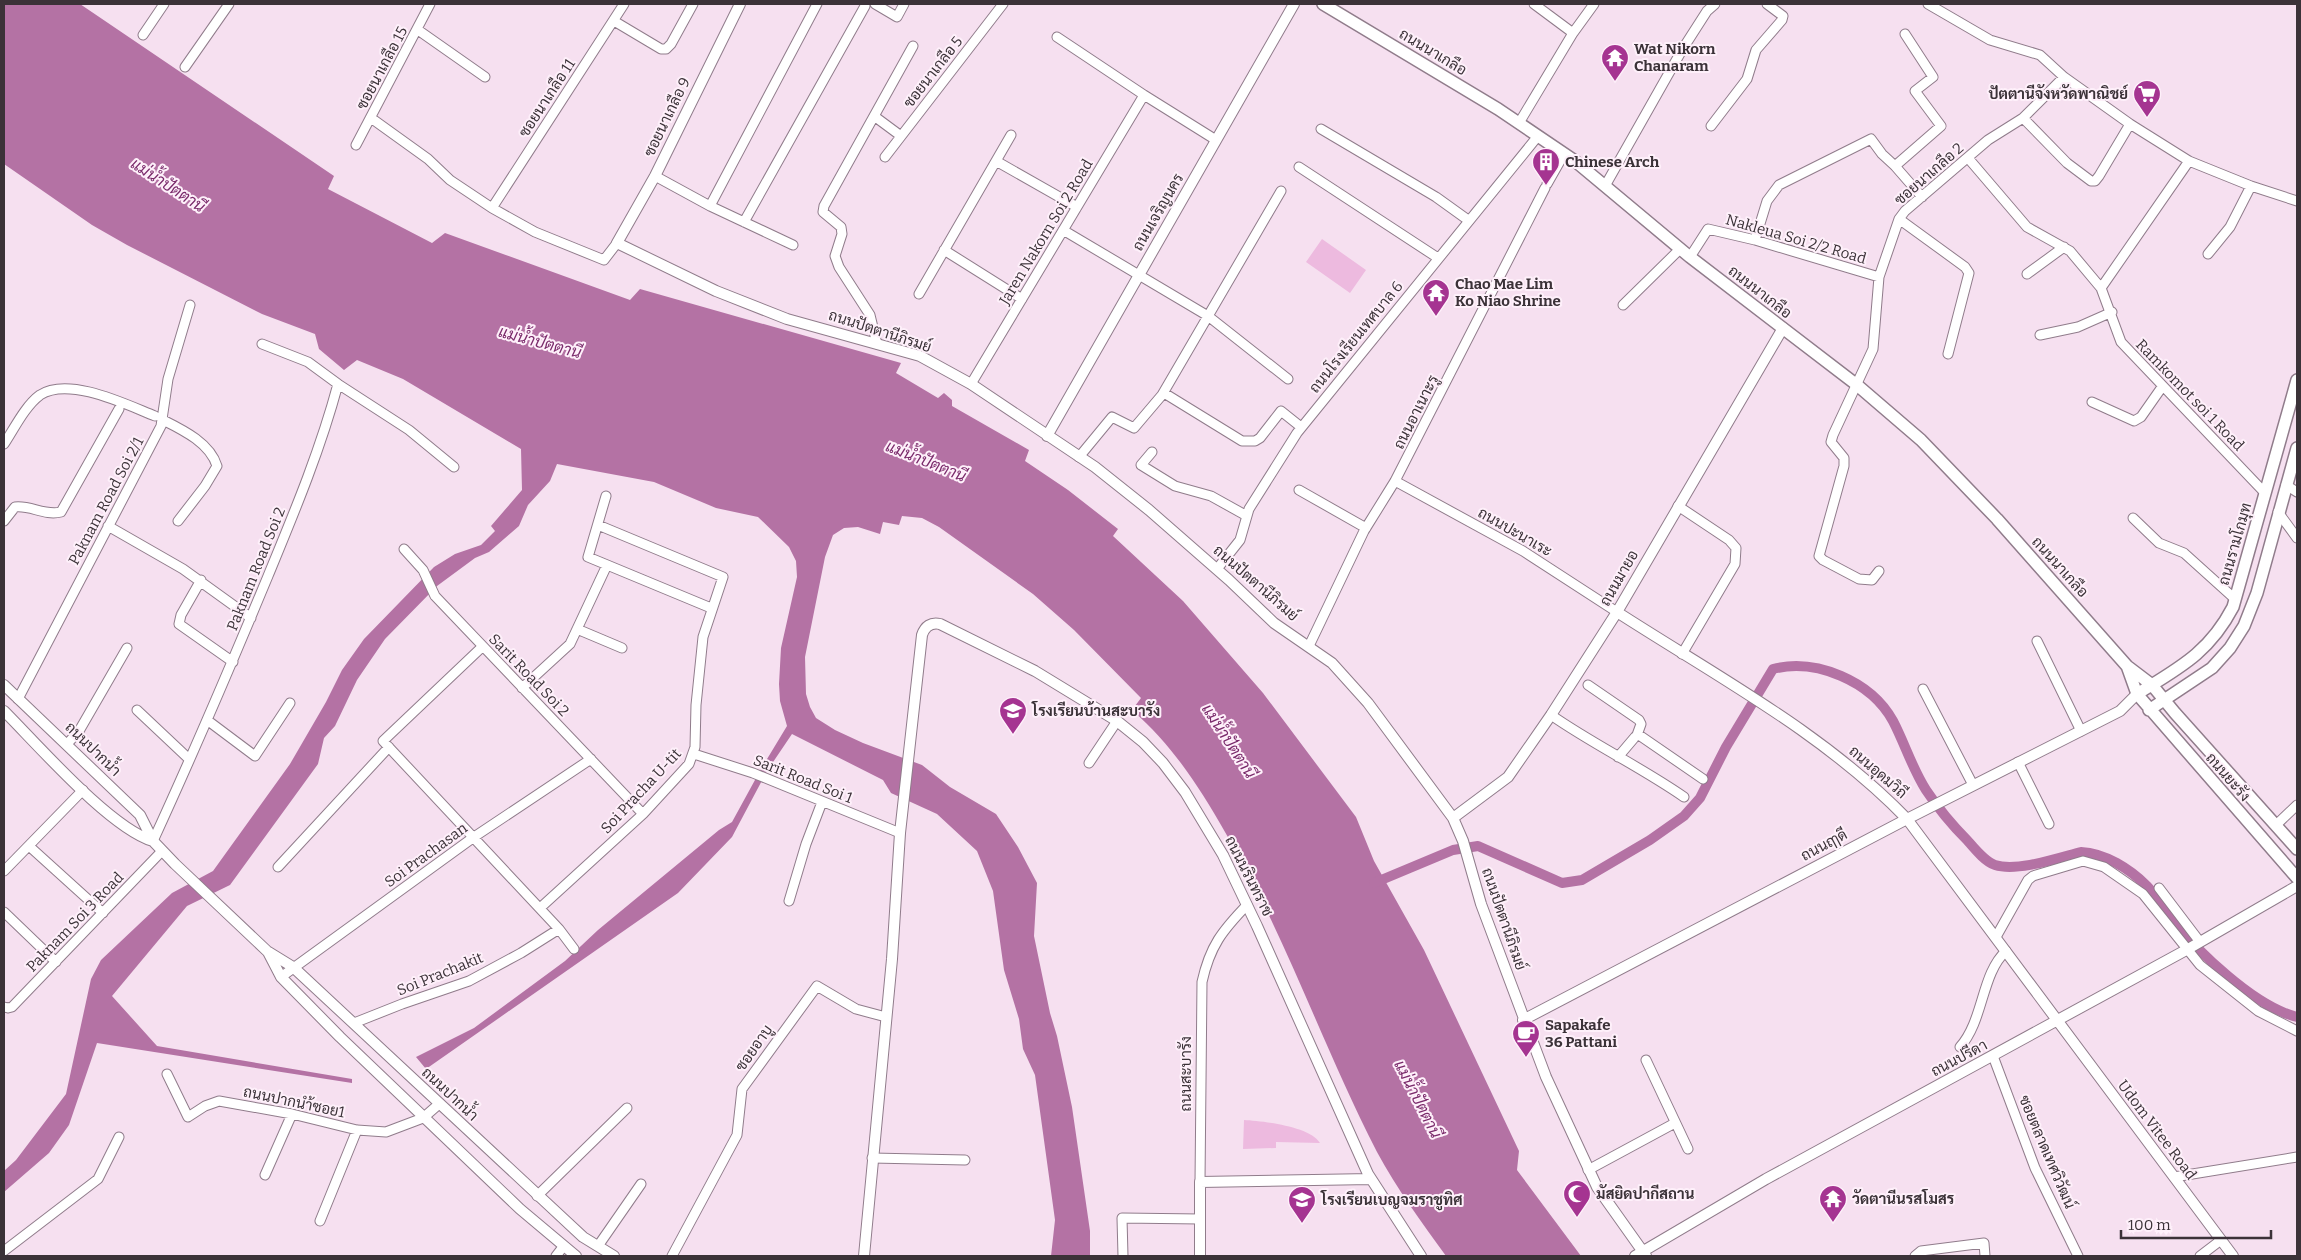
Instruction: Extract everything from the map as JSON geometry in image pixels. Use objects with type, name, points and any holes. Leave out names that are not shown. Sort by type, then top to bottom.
[{"type":"main road","name":"ถนนนาเกลือ","points":[[1323,4],[1519,123],[1564,154],[1690,257],[1857,386],[1918,436],[1997,518],[2128,666],[2152,684]]},
{"type":"main road","name":"ถนนรามโกมุท","points":[[2137,694],[2195,658],[2222,628],[2235,599],[2297,380]]},
{"type":"main road","points":[[2149,710],[2212,668],[2230,648],[2244,626],[2257,593],[2297,448]]},
{"type":"main road","name":"ถนนนาเกลือ","points":[[2128,666],[2137,694]]},
{"type":"main road","name":"ถนนยะรัง","points":[[2152,684],[2164,700],[2297,849]]},
{"type":"main road","name":"ถนนยะรัง","points":[[2137,694],[2297,878]]},
{"type":"street","points":[[143,35],[164,4]]},
{"type":"street","points":[[185,68],[229,4]]},
{"type":"street","name":"ซอยนาเกลือ 15","points":[[356,145],[430,4]]},
{"type":"street","name":"ซอยนาเกลือ 11","points":[[492,208],[624,4]]},
{"type":"street","points":[[614,20],[661,49],[666,49],[671,44],[693,4]]},
{"type":"street","name":"ซอยนาเกลือ 9","points":[[617,243],[655,176],[740,4]]},
{"type":"street","points":[[710,206],[817,4]]},
{"type":"street","points":[[875,4],[897,17],[904,4]]},
{"type":"street","name":"ซอยนาเกลือ 5","points":[[885,157],[1001,4]]},
{"type":"street","name":"ถนนเจริญนคร","points":[[1047,436],[1294,4]]},
{"type":"street","points":[[1534,4],[1573,33]]},
{"type":"street","points":[[1519,123],[1573,33],[1594,4]]},
{"type":"street","points":[[1605,186],[1682,50],[1707,11],[1715,4]]},
{"type":"street","points":[[1711,126],[1747,79],[1756,50],[1782,20],[1783,16],[1767,4]]},
{"type":"street","points":[[1929,4],[1990,40],[2040,55],[2064,77],[2130,124],[2189,161],[2251,186],[2297,201]]},
{"type":"street","points":[[744,222],[865,6]]},
{"type":"street","points":[[418,30],[485,77]]},
{"type":"street","points":[[1895,166],[1941,126],[1914,91],[1933,77],[1905,34]]},
{"type":"street","points":[[1057,37],[1216,140]]},
{"type":"street","points":[[877,344],[870,315],[839,267],[835,256],[842,234],[842,227],[823,212],[913,46]]},
{"type":"street","name":"ซอยนาเกลือ 2","points":[[1879,570],[1872,580],[1859,579],[1819,556],[1844,466],[1844,458],[1831,442],[1873,348],[1879,277],[1899,219],[1905,211],[1988,140],[2023,118],[2064,77]]},
{"type":"street","name":"Jaren Nakorn Soi 2 Road","points":[[971,384],[1144,95]]},
{"type":"street","points":[[874,116],[901,136]]},
{"type":"street","points":[[371,118],[428,159],[450,180],[492,208],[535,232],[604,260],[617,243]]},
{"type":"street","points":[[2023,118],[2067,163],[2091,181],[2095,181],[2130,124]]},
{"type":"street","points":[[1321,129],[1436,197],[1468,220]]},
{"type":"street","points":[[919,294],[1011,135]]},
{"type":"street","name":"ถนนโรงเรียนเทศบาล 6","points":[[1218,569],[1240,540],[1249,509],[1301,427],[1538,136]]},
{"type":"street","points":[[1755,240],[1767,201],[1779,185],[1871,139],[1882,154],[1922,197]]},
{"type":"street","name":"ถนนอาเนาะรู","points":[[1309,646],[1366,528],[1396,481],[1564,154]]},
{"type":"street","name":"Ramkomot soi 1 Road","points":[[1968,158],[2027,226],[2064,246],[2102,288],[2121,342],[2265,493]]},
{"type":"street","points":[[996,160],[1077,207]]},
{"type":"street","points":[[2102,288],[2189,161]]},
{"type":"street","points":[[1299,166],[1438,258]]},
{"type":"street","points":[[655,176],[710,206],[793,245]]},
{"type":"street","points":[[2208,254],[2230,227],[2251,186]]},
{"type":"street","points":[[1079,457],[1112,417],[1134,428],[1164,393],[1281,191]]},
{"type":"street","points":[[1899,219],[1965,267],[1969,273],[1948,354]]},
{"type":"street","name":"Nakleua Soi 2/2 Road","points":[[1690,257],[1708,229],[1755,240],[1879,277]]},
{"type":"street","points":[[1063,230],[1208,316],[1288,379]]},
{"type":"street","name":"ถนนปัตตานีภิรมย์","points":[[617,243],[716,291],[787,319],[920,356],[971,384],[1079,457],[1149,510],[1218,569],[1274,623],[1332,663],[1368,703],[1453,818],[1463,841],[1481,904],[1546,1077],[1597,1187],[1641,1254]]},
{"type":"street","points":[[2028,274],[2064,246]]},
{"type":"street","points":[[1623,305],[1680,249]]},
{"type":"street","points":[[944,250],[1022,298]]},
{"type":"street","name":"Paknam Road Soi 2/1","points":[[18,699],[108,526],[159,418],[168,378],[190,305]]},
{"type":"street","points":[[2040,336],[2078,327],[2112,312]]},
{"type":"street","name":"ถนนมายอ","points":[[1453,818],[1508,777],[1552,715],[1617,612],[1783,328]]},
{"type":"street","points":[[262,344],[308,362],[409,430],[454,466]]},
{"type":"street","name":"Paknam Road Soi 2","points":[[153,841],[233,662],[309,477],[325,433],[338,384]]},
{"type":"street","points":[[2092,402],[2134,422],[2141,416],[2162,386]]},
{"type":"street","points":[[4,444],[31,403],[40,395],[50,391],[72,389],[88,392],[159,418],[197,440],[215,460],[217,466],[178,521]]},
{"type":"street","points":[[1164,393],[1242,441],[1255,441],[1260,438],[1281,411],[1301,427]]},
{"type":"street","points":[[4,521],[15,507],[24,506],[43,512],[60,512],[119,409]]},
{"type":"street","points":[[1152,452],[1142,465],[1146,469],[1174,486],[1211,496],[1247,516]]},
{"type":"street","name":"ถนนปะนาเระ","points":[[1396,481],[1523,552],[1617,612]]},
{"type":"street","points":[[2286,485],[2297,492]]},
{"type":"street","points":[[1299,490],[1366,528]]},
{"type":"street","points":[[606,496],[588,557],[711,608]]},
{"type":"street","points":[[1678,506],[1729,540],[1736,548],[1735,564],[1682,654]]},
{"type":"street","points":[[2278,512],[2297,538]]},
{"type":"street","points":[[2133,518],[2159,543],[2184,553],[2235,599]]},
{"type":"street","name":"Soi Pracha U-tit","points":[[540,908],[643,814],[689,764],[694,754],[696,705],[703,638],[711,608],[723,577],[598,525]]},
{"type":"street","points":[[108,526],[156,552],[201,580],[251,618]]},
{"type":"street","name":"Sarit Road Soi 2","points":[[404,549],[423,570],[434,596],[643,814]]},
{"type":"street","points":[[522,688],[570,644],[607,565]]},
{"type":"street","points":[[201,580],[181,615],[179,624],[233,662]]},
{"type":"street","name":"ถนนอุดมวิถี","points":[[1617,612],[1763,704],[1817,741],[1888,799],[1907,819],[2058,1021]]},
{"type":"street","name":"ถนนนรินทราช","points":[[900,833],[905,804],[922,635],[928,626],[934,623],[958,632],[1035,671],[1117,721],[1143,742],[1163,763],[1185,792],[1223,855],[1371,1179],[1421,1256]]},
{"type":"street","points":[[577,629],[622,648]]},
{"type":"street","points":[[2037,641],[2081,731]]},
{"type":"street","points":[[278,867],[386,744],[482,647]]},
{"type":"street","points":[[67,744],[80,731],[127,648]]},
{"type":"street","name":"ถนนปากน้ำ","points":[[4,685],[140,815],[153,841],[222,910],[267,951],[293,967],[536,1196],[584,1237],[614,1256]]},
{"type":"street","points":[[1588,685],[1639,720],[1641,724],[1637,735],[1618,757]]},
{"type":"street","points":[[1923,689],[1973,785]]},
{"type":"street","name":"ถนนฤๅดี","points":[[1523,1020],[1943,800],[2120,711],[2137,694]]},
{"type":"street","points":[[207,720],[255,756],[290,703]]},
{"type":"street","points":[[137,710],[189,759]]},
{"type":"street","name":"ถนนปากน้ำ","points":[[5,715],[83,790],[128,830],[153,841]]},
{"type":"street","points":[[1552,715],[1575,732],[1648,772],[1684,797]]},
{"type":"street","points":[[1089,763],[1117,721]]},
{"type":"street","points":[[1637,735],[1703,779]]},
{"type":"street","points":[[386,744],[540,908],[574,949]]},
{"type":"street","name":"Sarit Road Soi 1","points":[[694,754],[754,773],[900,833]]},
{"type":"street","name":"Soi Prachasan","points":[[281,977],[474,837],[590,759]]},
{"type":"street","points":[[2018,762],[2049,824]]},
{"type":"street","points":[[4,872],[83,790]]},
{"type":"street","points":[[789,901],[806,844],[822,802]]},
{"type":"street","points":[[2276,825],[2297,805]]},
{"type":"street","points":[[864,1256],[886,1017],[900,833]]},
{"type":"street","points":[[29,846],[103,913]]},
{"type":"street","name":"Paknam Soi 3 Road","points":[[5,1007],[12,1006],[162,851]]},
{"type":"street","points":[[1996,937],[2028,880],[2033,876],[2071,863],[2083,861],[2104,867],[2143,894],[2200,965],[2258,1011],[2297,1031]]},
{"type":"street","name":"ถนนปรีดา","points":[[1641,1254],[1766,1179],[2187,950],[2297,886]]},
{"type":"street","points":[[2159,888],[2199,943]]},
{"type":"street","name":"ถนนสะบารัง","points":[[1200,1256],[1202,982],[1206,964],[1223,931],[1247,905]]},
{"type":"street","points":[[4,912],[56,962]]},
{"type":"street","name":"Soi Prachakit","points":[[354,1023],[469,980],[521,953],[559,929]]},
{"type":"street","name":"ถนนปากน้ำ","points":[[267,951],[281,977],[423,1118],[563,1247],[576,1256]]},
{"type":"street","points":[[1960,1047],[1973,1028],[1996,963],[2006,951]]},
{"type":"street","name":"ซอยอาบู","points":[[672,1256],[737,1134],[742,1089],[817,986],[856,1009],[886,1017]]},
{"type":"street","name":"Udom Vitee Road","points":[[2058,1021],[2233,1256]]},
{"type":"street","name":"ซอยตลาดเทศวิวัฒน์","points":[[1993,1056],[2035,1168],[2078,1256]]},
{"type":"street","points":[[1646,1060],[1688,1149]]},
{"type":"street","name":"ถนนปากนำ้ซอย1","points":[[167,1074],[188,1117],[219,1100],[292,1114],[357,1130],[386,1132],[423,1118],[439,1104]]},
{"type":"street","points":[[536,1196],[627,1108]]},
{"type":"street","points":[[265,1175],[292,1114]]},
{"type":"street","points":[[1588,1170],[1675,1123]]},
{"type":"street","points":[[320,1221],[357,1130]]},
{"type":"street","points":[[4,1252],[98,1179],[119,1137]]},
{"type":"street","points":[[2174,1177],[2297,1157]]},
{"type":"street","points":[[872,1158],[966,1160]]},
{"type":"street","points":[[1200,1182],[1371,1179]]},
{"type":"street","points":[[598,1246],[641,1184]]},
{"type":"street","points":[[1123,1256],[1122,1218],[1200,1219]]},
{"type":"street","points":[[2200,1256],[2221,1240]]},
{"type":"street","points":[[1915,1256],[1921,1251],[1984,1243],[1985,1256]]},
{"type":"street","points":[[556,1256],[563,1247]]},
{"type":"shaded area","points":[[1322,239],[1366,270],[1350,293],[1306,262]]},
{"type":"shaded area","points":[[1244,1120],[1285,1125],[1306,1132],[1315,1137],[1320,1143],[1276,1142],[1276,1148],[1243,1149]]},
{"type":"water","name":"แม่น้ำปัตตานี","points":[[4,4],[80,4],[334,176],[328,189],[432,243],[445,233],[630,300],[640,289],[901,363],[896,373],[938,398],[944,393],[952,400],[952,406],[1029,450],[1025,461],[1068,490],[1118,529],[1113,536],[1183,601],[1263,693],[1356,817],[1374,861],[1424,950],[1519,1151],[1517,1170],[1581,1256],[1446,1256],[1401,1192],[1377,1152],[1357,1112],[1266,910],[1225,832],[1184,767],[1160,738],[1132,710],[1141,698],[1074,630],[1033,594],[939,527],[922,518],[902,516],[899,525],[883,522],[880,534],[858,527],[844,528],[833,535],[825,557],[805,657],[806,694],[816,718],[835,730],[863,743],[922,765],[950,787],[996,814],[1018,847],[1037,883],[1034,936],[1072,1107],[1090,1231],[1090,1256],[1051,1256],[1055,1220],[1035,1075],[1023,1049],[1019,1019],[1004,970],[993,891],[977,851],[937,814],[891,793],[883,780],[792,734],[767,771],[732,837],[678,893],[426,1069],[416,1057],[474,1028],[565,961],[598,930],[719,830],[732,822],[787,726],[780,701],[779,684],[781,648],[797,577],[796,561],[789,547],[758,517],[716,508],[654,482],[557,464],[550,481],[528,505],[519,526],[489,552],[475,558],[437,586],[385,639],[357,680],[335,726],[324,738],[318,764],[230,885],[187,906],[112,996],[157,1046],[352,1079],[352,1083],[97,1043],[69,1125],[49,1153],[4,1192],[4,1171],[16,1160],[66,1094],[91,979],[101,960],[172,893],[213,871],[290,764],[342,670],[364,639],[434,567],[455,554],[481,545],[495,531],[491,526],[522,490],[521,449],[403,379],[357,360],[344,370],[319,349],[315,334],[262,314],[127,245],[92,225],[4,164]]},
{"type":"waterway","points":[[1374,883],[1453,850],[1478,846],[1562,883],[1582,880],[1650,840],[1684,816],[1700,798],[1726,747],[1773,669],[1790,666],[1807,667],[1841,676],[1871,694],[1893,721],[1917,773],[1935,803],[1976,851],[1987,861],[2004,867],[2026,866],[2081,852],[2099,855],[2117,863],[2147,886],[2181,931],[2227,976],[2263,1002],[2297,1017]]},
{"type":"place","name":"Wat Nikorn Chanaram","points":[[1615,82]]},
{"type":"place","name":"ปัตตานีจังหวัดพาณิชย์","points":[[2147,118]]},
{"type":"place","name":"Chinese Arch","points":[[1546,186]]},
{"type":"place","name":"Chao Mae Lim Ko Niao Shrine","points":[[1436,317]]},
{"type":"place","name":"โรงเรียนบ้านสะบารัง","points":[[1013,735]]},
{"type":"place","name":"Sapakafe 36 Pattani","points":[[1526,1058]]},
{"type":"place","name":"มัสยิดปากีสถาน","points":[[1577,1218]]},
{"type":"place","name":"วัดตานีนรสโมสร","points":[[1833,1223]]},
{"type":"place","name":"โรงเรียนเบญจมราชูทิศ","points":[[1302,1224]]}]
